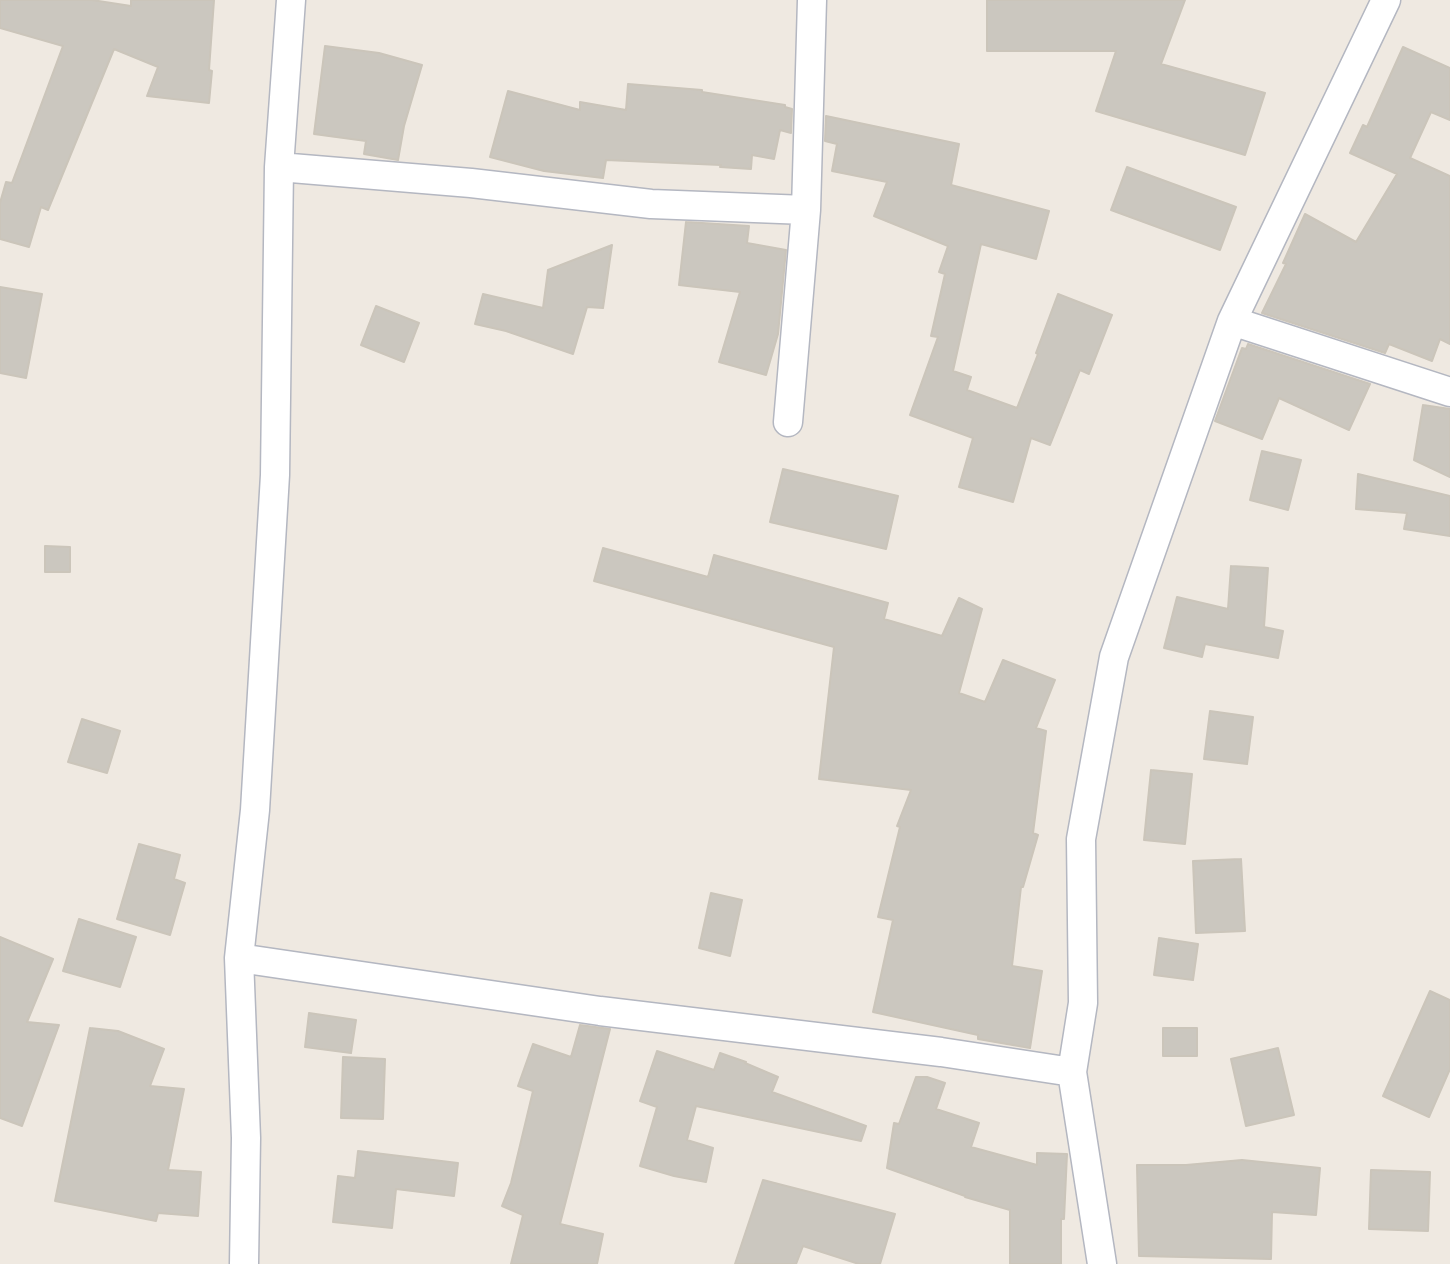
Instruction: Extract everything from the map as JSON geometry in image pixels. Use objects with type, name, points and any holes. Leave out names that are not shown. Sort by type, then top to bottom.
[{"type":"street","points":[[244,1264],[246,1138],[239,958],[255,810],[274,491],[279,167],[291,0]]},
{"type":"street","points":[[788,422],[806,210],[812,0]]},
{"type":"street","points":[[1102,1264],[1072,1072],[1083,1003],[1081,839],[1114,657],[1232,321],[1386,0]]},
{"type":"street","points":[[279,167],[471,183],[651,204],[806,210]]},
{"type":"street","points":[[1232,321],[1450,392]]},
{"type":"street","points":[[239,958],[600,1011],[941,1052],[1072,1072]]},
{"type":"building","points":[[0,0],[92,0],[131,6],[131,0],[214,0],[209,103],[147,96],[158,67],[114,49],[48,210],[41,207],[29,247],[0,239],[0,203],[6,182],[12,183],[63,46],[0,28]]},
{"type":"building","points":[[987,0],[1185,0],[1161,64],[1265,93],[1245,155],[1096,111],[1116,51],[987,51]]},
{"type":"building","points":[[325,46],[379,53],[422,65],[404,126],[398,160],[364,154],[366,141],[314,134]]},
{"type":"building","points":[[1403,47],[1450,68],[1450,120],[1431,112],[1410,158],[1450,176],[1450,344],[1440,339],[1432,361],[1389,344],[1385,353],[1262,313],[1286,264],[1283,263],[1305,214],[1356,242],[1397,174],[1350,153],[1363,125],[1367,127]]},
{"type":"building","points":[[628,84],[702,90],[785,105],[792,109],[791,133],[780,130],[774,159],[752,155],[751,169],[606,160],[603,178],[544,171],[490,157],[508,91],[580,110],[580,102],[626,110]]},
{"type":"building","points":[[826,116],[959,144],[951,185],[1049,211],[1036,259],[981,244],[953,371],[971,377],[967,390],[1017,408],[1058,294],[1112,315],[1089,374],[1080,370],[1050,445],[1031,438],[1013,502],[959,487],[973,438],[910,415],[938,337],[931,336],[945,274],[939,272],[948,246],[874,216],[887,182],[832,171],[837,144],[825,141]]},
{"type":"building","points":[[1127,167],[1236,207],[1220,250],[1111,210]]},
{"type":"building","points":[[686,222],[749,226],[747,243],[786,250],[778,334],[766,375],[719,362],[740,292],[679,285]]},
{"type":"building","points":[[612,245],[603,308],[587,307],[573,354],[475,324],[483,294],[543,308],[548,270]]},
{"type":"building","points":[[0,287],[42,294],[26,378],[0,373]]},
{"type":"building","points":[[376,306],[419,323],[404,362],[361,345]]},
{"type":"building","points":[[1248,344],[1370,384],[1349,430],[1279,398],[1262,439],[1215,421],[1242,348],[1246,349]]},
{"type":"building","points":[[1423,405],[1450,409],[1450,477],[1414,460]]},
{"type":"building","points":[[1262,451],[1301,460],[1288,510],[1250,500]]},
{"type":"building","points":[[783,469],[898,496],[886,549],[770,522]]},
{"type":"building","points":[[1358,474],[1450,496],[1450,536],[1404,529],[1407,513],[1356,509]]},
{"type":"building","points":[[45,546],[70,547],[70,572],[45,572]]},
{"type":"building","points":[[603,548],[708,577],[714,555],[888,603],[884,619],[942,636],[959,598],[982,609],[959,693],[985,702],[1003,660],[1055,680],[1036,728],[1046,731],[1033,833],[1038,835],[1021,887],[1012,966],[1042,971],[1030,1048],[978,1039],[978,1035],[873,1012],[893,920],[878,917],[900,827],[897,826],[911,790],[819,779],[834,647],[594,581]]},
{"type":"building","points":[[1231,566],[1268,568],[1264,627],[1283,631],[1278,658],[1205,644],[1202,657],[1164,648],[1177,597],[1228,609]]},
{"type":"building","points":[[1210,711],[1253,717],[1247,764],[1204,759]]},
{"type":"building","points":[[82,719],[120,731],[107,773],[68,762]]},
{"type":"building","points":[[1151,770],[1192,774],[1185,844],[1144,840]]},
{"type":"building","points":[[139,844],[180,855],[174,879],[185,883],[170,935],[117,919]]},
{"type":"building","points":[[1241,859],[1245,931],[1196,933],[1193,861]]},
{"type":"building","points":[[711,893],[742,900],[730,956],[699,948]]},
{"type":"building","points":[[79,919],[136,937],[120,987],[63,971]]},
{"type":"building","points":[[0,937],[53,959],[27,1022],[59,1025],[22,1126],[0,1118]]},
{"type":"building","points":[[1159,938],[1198,944],[1193,980],[1154,975]]},
{"type":"building","points":[[1430,991],[1450,1000],[1450,1069],[1429,1117],[1383,1096]]},
{"type":"building","points":[[309,1013],[356,1020],[351,1053],[305,1047]]},
{"type":"building","points":[[580,1025],[610,1029],[560,1224],[603,1234],[597,1264],[511,1264],[523,1215],[502,1206],[511,1183],[533,1091],[518,1086],[533,1044],[571,1057]]},
{"type":"building","points":[[90,1028],[118,1031],[164,1049],[150,1086],[184,1089],[168,1170],[201,1172],[198,1216],[158,1213],[156,1221],[55,1201]]},
{"type":"building","points":[[1163,1028],[1197,1028],[1197,1056],[1163,1056]]},
{"type":"building","points":[[1278,1048],[1294,1115],[1246,1126],[1231,1059]]},
{"type":"building","points":[[657,1051],[714,1070],[720,1053],[746,1062],[778,1077],[772,1092],[866,1126],[861,1141],[696,1106],[687,1140],[713,1148],[706,1182],[640,1166],[657,1107],[640,1101]]},
{"type":"building","points":[[343,1057],[385,1059],[383,1119],[341,1118]]},
{"type":"building","points":[[916,1077],[945,1083],[936,1109],[979,1123],[971,1147],[1037,1165],[1037,1153],[1067,1154],[1064,1219],[1061,1219],[1061,1264],[1010,1264],[1010,1210],[887,1168],[894,1123],[899,1124]]},
{"type":"building","points":[[358,1151],[458,1163],[454,1196],[396,1189],[392,1228],[333,1222],[338,1176],[355,1178]]},
{"type":"building","points":[[1242,1160],[1320,1168],[1316,1215],[1272,1212],[1271,1259],[1139,1256],[1137,1165]]},
{"type":"building","points":[[1371,1170],[1430,1172],[1428,1231],[1369,1229]]},
{"type":"building","points":[[763,1180],[895,1214],[880,1264],[859,1264],[803,1246],[796,1264],[735,1264]]}]
